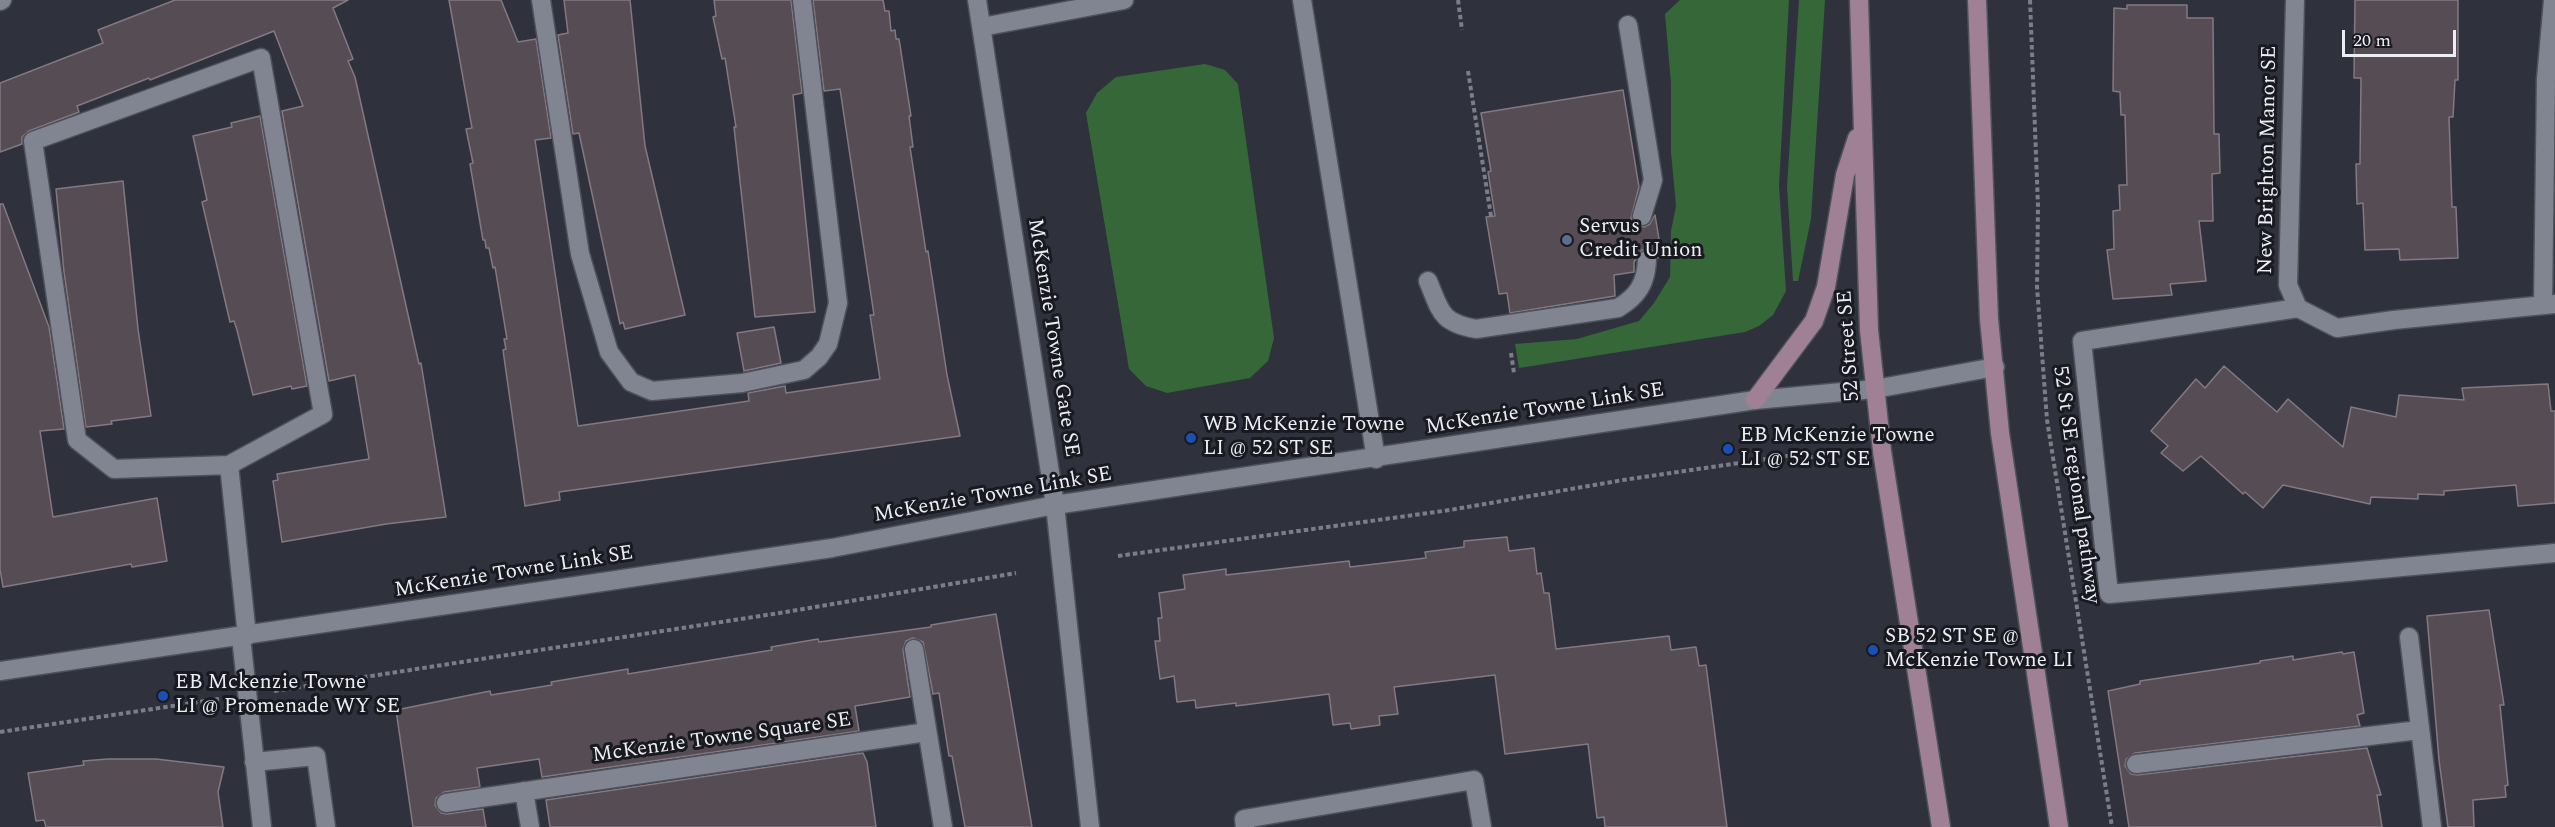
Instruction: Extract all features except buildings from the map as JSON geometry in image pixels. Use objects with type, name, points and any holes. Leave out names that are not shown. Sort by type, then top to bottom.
[{"type":"main road","name":"52 Street SE","points":[[1859,0],[1869,330],[1882,451],[1941,827]]},
{"type":"main road","points":[[1977,0],[1989,319],[2000,433],[2059,827]]},
{"type":"main road","points":[[1755,400],[1814,321],[1826,286],[1845,175],[1862,124]]},
{"type":"street","points":[[542,0],[580,254],[609,352],[631,382],[652,391],[742,383],[804,369],[819,357],[828,344],[838,303],[802,0]]},
{"type":"street","name":"McKenzie Towne Gate SE","points":[[977,0],[1055,505],[1090,827]]},
{"type":"street","points":[[982,27],[1124,0]]},
{"type":"street","points":[[1302,0],[1376,459]]},
{"type":"street","name":"New Brighton Manor SE","points":[[2295,0],[2288,285],[2298,308]]},
{"type":"street","points":[[2553,0],[2546,80],[2549,304],[2337,328],[2298,308],[2082,341],[2109,594],[2555,553]]},
{"type":"street","points":[[1628,25],[1653,180],[1642,216]]},
{"type":"street","points":[[261,58],[323,414],[229,465],[114,469],[77,440],[33,141],[261,58]]},
{"type":"street","points":[[1428,281],[1441,311],[1454,325],[1476,329],[1618,308],[1640,290],[1646,276],[1647,260]]},
{"type":"street","name":"McKenzie Towne Link SE","points":[[0,671],[832,548],[1055,505],[1376,459],[1755,400],[1875,388],[1995,367]]},
{"type":"street","points":[[229,465],[247,695],[262,827]]},
{"type":"street","points":[[2409,637],[2432,827]]},
{"type":"street","points":[[914,649],[943,827]]},
{"type":"street","points":[[2136,764],[2419,730]]},
{"type":"street","name":"McKenzie Towne Square SE","points":[[446,803],[927,732]]},
{"type":"street","points":[[254,762],[316,756],[326,827]]},
{"type":"street","points":[[1245,827],[1244,819],[1474,780],[1482,827]]},
{"type":"street","points":[[524,791],[530,827]]},
{"type":"path","points":[[1458,0],[1462,30]]},
{"type":"path","name":"52 St SE regional pathway","points":[[2030,0],[2038,206],[2037,287],[2047,420],[2112,827]]},
{"type":"path","points":[[1468,71],[1491,216]]},
{"type":"path","points":[[1118,556],[1450,510],[1623,480],[1787,456],[1816,457]]},
{"type":"path","points":[[0,732],[763,616],[1016,573]]},
{"type":"green space","points":[[1680,0],[1789,0],[1779,186],[1786,291],[1773,315],[1759,326],[1745,332],[1519,368],[1515,344],[1577,339],[1639,321],[1654,303],[1670,277],[1671,231],[1676,206],[1671,152],[1671,83],[1665,14]]},
{"type":"green space","points":[[1799,0],[1825,0],[1811,219],[1798,281],[1793,281],[1787,187]]},
{"type":"green space","points":[[1205,64],[1225,70],[1238,84],[1274,338],[1268,361],[1250,378],[1167,393],[1146,386],[1129,369],[1086,113],[1097,93],[1116,77]]},
{"type":"place","name":"Servus Credit Union","points":[[1567,240]]},
{"type":"place","name":"WB McKenzie Towne LI @ 52 ST SE","points":[[1191,438]]},
{"type":"place","name":"EB McKenzie Towne LI @ 52 ST SE","points":[[1728,449]]},
{"type":"place","name":"SB 52 ST SE @ McKenzie Towne LI","points":[[1873,650]]},
{"type":"place","name":"EB Mckenzie Towne LI @ Promenade WY SE","points":[[163,696]]}]
